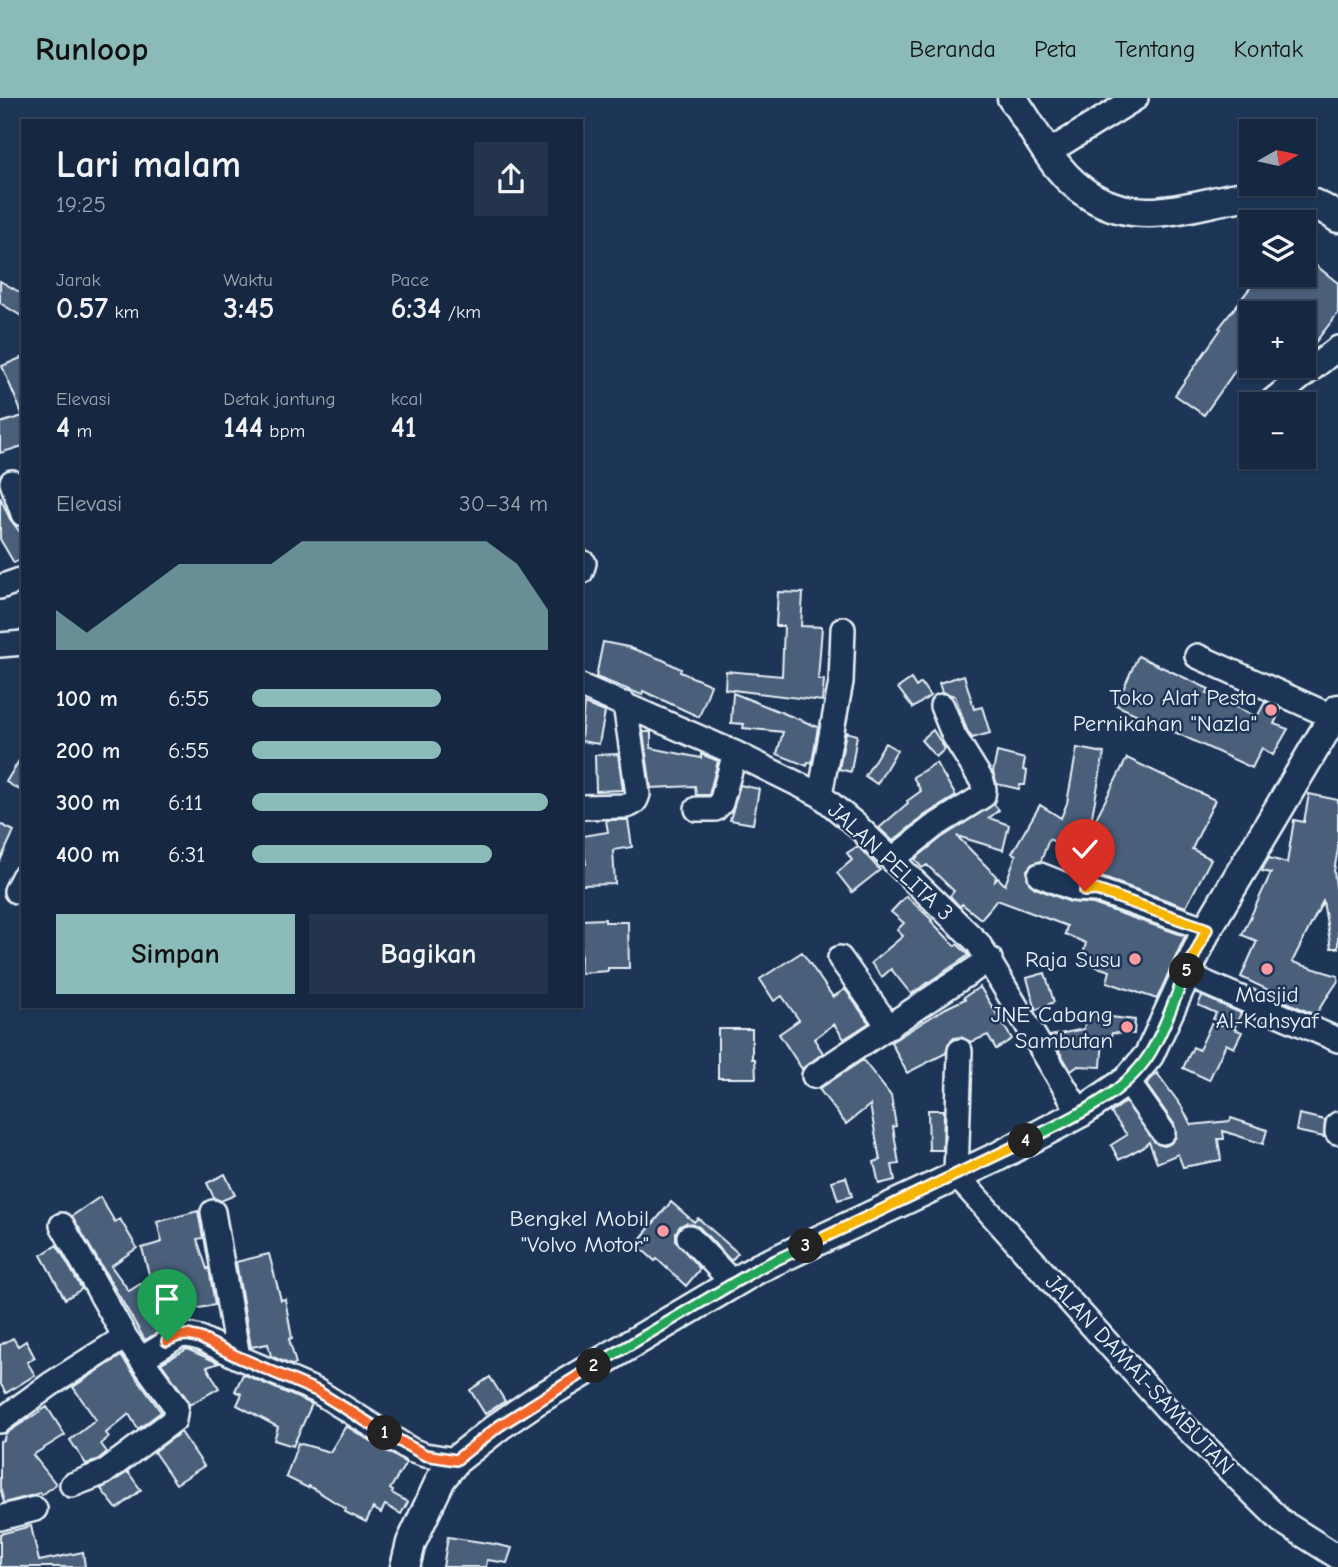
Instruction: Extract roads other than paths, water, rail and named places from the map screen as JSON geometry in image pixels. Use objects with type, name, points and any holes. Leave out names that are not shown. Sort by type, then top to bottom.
[{"type":"main road","points":[[1012,98],[1046,153],[1065,176],[1091,197],[1124,211],[1153,213],[1261,193],[1282,193],[1303,199],[1338,218]]},
{"type":"main road","points":[[405,1567],[411,1544],[430,1502],[456,1460],[537,1400],[759,1268],[997,1157],[1080,1113],[1128,1080],[1149,1055],[1207,929],[1336,713]]},
{"type":"street","points":[[1046,153],[1136,98]]},
{"type":"street","points":[[1283,392],[1338,348]]},
{"type":"street","points":[[12,482],[21,508]]},
{"type":"street","points":[[0,586],[21,580]]},
{"type":"street","points":[[820,795],[841,682],[842,629]]},
{"type":"street","points":[[0,645],[21,643]]},
{"type":"street","points":[[1198,656],[1336,713]]},
{"type":"street","name":"JALAN PELITA 3","points":[[583,687],[735,753],[820,795],[963,927],[990,960],[1080,1113]]},
{"type":"street","points":[[583,807],[626,806],[637,800],[625,704]]},
{"type":"street","points":[[892,859],[933,827],[983,796],[982,782],[954,736],[942,706]]},
{"type":"street","points":[[697,809],[715,809],[721,803],[735,753]]},
{"type":"street","points":[[1040,875],[1075,888],[1096,890],[1207,929]]},
{"type":"street","points":[[839,958],[889,1027]]},
{"type":"street","points":[[814,1076],[990,960]]},
{"type":"street","points":[[1185,974],[1338,1040]]},
{"type":"street","points":[[956,1175],[960,1051]]},
{"type":"street","points":[[1128,1080],[1163,1132]]},
{"type":"street","points":[[1337,1132],[1338,1124]]},
{"type":"street","name":"JALAN DAMAI-SAMBUTAN","points":[[956,1175],[1166,1408],[1281,1521],[1338,1557]]},
{"type":"street","points":[[213,1212],[238,1357]]},
{"type":"street","points":[[62,1225],[125,1337],[176,1407],[174,1420],[103,1473],[72,1485]]},
{"type":"street","points":[[689,1237],[733,1283]]},
{"type":"street","points":[[143,1359],[178,1336],[200,1338],[317,1391],[413,1451],[456,1460]]},
{"type":"street","points":[[0,1421],[51,1384],[125,1337]]},
{"type":"street","points":[[0,1518],[35,1509]]},
{"type":"place","name":"Toko Alat Pesta Pernikahan \"Nazla\"","points":[[1271,710]]},
{"type":"place","name":"Raja Susu","points":[[1135,959]]},
{"type":"place","name":"Masjid Al-Kahsyaf","points":[[1267,969]]},
{"type":"place","name":"JNE Cabang Sambutan","points":[[1127,1027]]},
{"type":"place","name":"Bengkel Mobil \"Volvo Motor\"","points":[[663,1231]]}]
